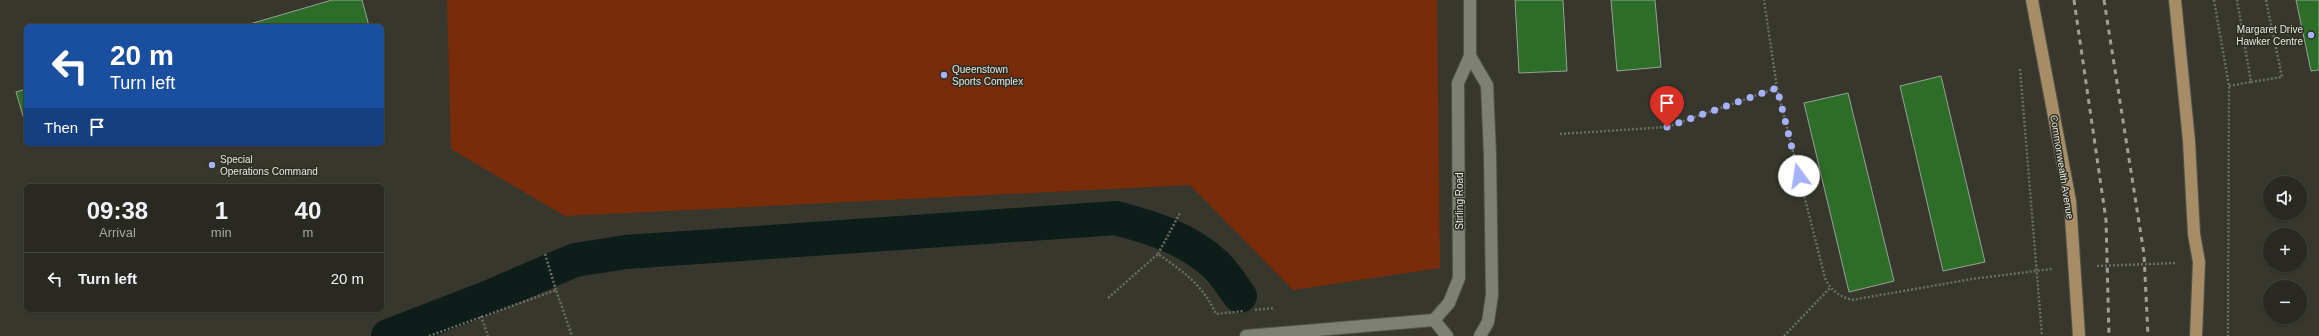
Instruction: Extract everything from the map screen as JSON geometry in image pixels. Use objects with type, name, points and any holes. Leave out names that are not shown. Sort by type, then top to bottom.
[{"type":"main road","name":"Commonwealth Avenue","points":[[2032,0],[2070,201],[2079,336]]},
{"type":"main road","points":[[2175,0],[2189,141],[2194,234],[2198,262],[2196,336]]},
{"type":"street","name":"Stirling Road","points":[[1434,320],[1449,303],[1459,278],[1458,82],[1470,56],[1470,0]]},
{"type":"street","points":[[1470,56],[1487,85],[1490,155],[1492,295],[1488,322],[1480,336]]},
{"type":"street","points":[[1246,336],[1434,320],[1446,336]]},
{"type":"path","points":[[1764,0],[1777,88],[1830,288],[1841,296],[1852,300],[2037,270],[2074,266],[2228,262]]},
{"type":"path","points":[[2214,0],[2229,86],[2228,336]]},
{"type":"path","points":[[2237,0],[2251,82]]},
{"type":"path","points":[[2229,86],[2282,76],[2266,0]]},
{"type":"path","points":[[2019,65],[2042,336]]},
{"type":"path","points":[[1560,134],[1667,127],[1777,88]]},
{"type":"path","points":[[1108,298],[1158,254],[1180,213]]},
{"type":"path","points":[[545,254],[572,336]]},
{"type":"path","points":[[1158,254],[1185,272],[1207,294],[1216,314],[1273,308]]},
{"type":"path","points":[[1784,336],[1830,288]]},
{"type":"path","points":[[430,336],[481,316],[556,290]]},
{"type":"path","points":[[481,316],[488,336]]},
{"type":"shaded area","name":"Queenstown Sports Complex","points":[[447,0],[1437,0],[1440,268],[1293,290],[1190,185],[565,216],[451,149]]},
{"type":"building","points":[[332,0],[362,0],[368,24],[250,24]]},
{"type":"building","points":[[1515,0],[1563,0],[1567,71],[1519,73]]},
{"type":"building","points":[[1611,0],[1655,0],[1661,67],[1617,71]]},
{"type":"building","name":"Margaret Drive Hawker Centre","points":[[2296,0],[2319,0],[2319,70],[2311,71]]},
{"type":"building","points":[[1941,76],[1985,262],[1943,271],[1900,86]]},
{"type":"building","points":[[24,90],[24,119],[16,92]]},
{"type":"building","points":[[1848,93],[1894,281],[1849,292],[1804,103]]},
{"type":"waterway","points":[[388,336],[489,297],[575,260],[626,252],[1116,218],[1156,230],[1192,247],[1219,268],[1240,296]]},
{"type":"railway","points":[[2074,0],[2106,220],[2109,336]]},
{"type":"railway","points":[[2104,0],[2144,254],[2148,336]]},
{"type":"place","name":"Margaret Drive Hawker Centre","points":[[2311,35]]},
{"type":"place","name":"Queenstown Sports Complex","points":[[944,75]]},
{"type":"place","name":"Special Operations Command","points":[[212,165]]},
{"type":"route","points":[[1667,127],[1777,88],[1799,176]]}]
